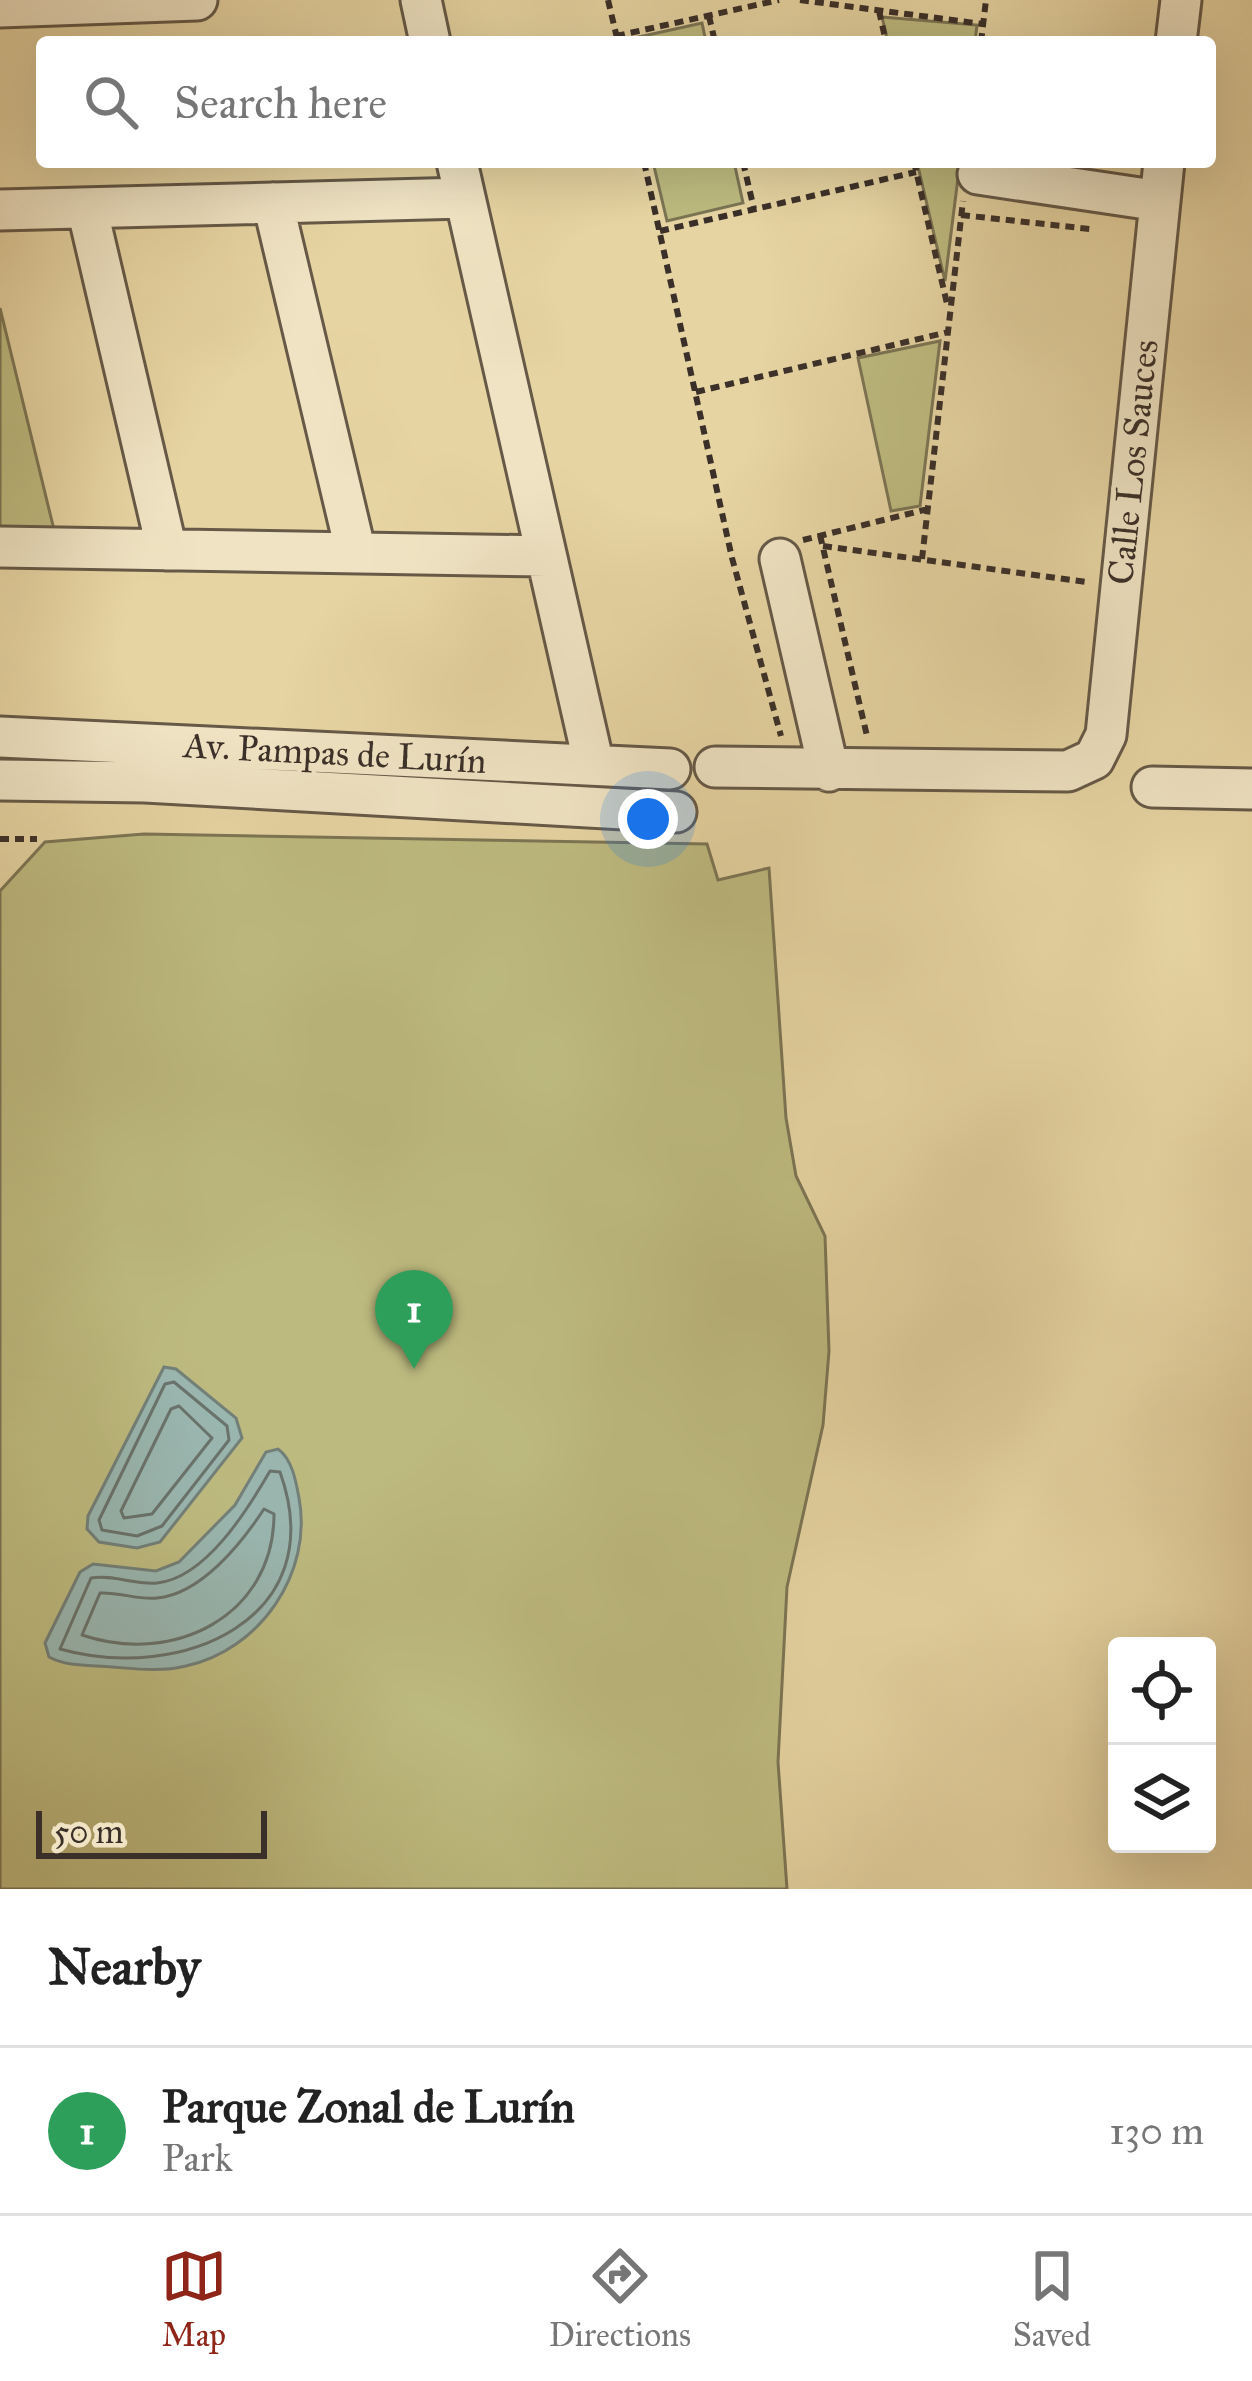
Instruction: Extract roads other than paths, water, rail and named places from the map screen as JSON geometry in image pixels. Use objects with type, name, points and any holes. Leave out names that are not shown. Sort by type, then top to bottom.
[{"type":"street","points":[[0,7],[197,0]]},
{"type":"street","points":[[421,0],[429,36]]},
{"type":"street","points":[[1178,36],[1181,0]]},
{"type":"street","points":[[0,210],[273,203],[461,180],[594,765]]},
{"type":"street","points":[[971,186],[1162,182]]},
{"type":"street","name":"Calle Los Sauces","points":[[829,771],[1068,771],[1094,759],[1106,735],[1162,182]]},
{"type":"street","points":[[273,203],[356,553]]},
{"type":"street","points":[[87,208],[167,550]]},
{"type":"street","points":[[0,547],[546,556]]},
{"type":"street","points":[[715,767],[829,771],[777,551]]},
{"type":"street","name":"Av. Pampas de Lurín","points":[[0,736],[670,769]]},
{"type":"street","points":[[0,780],[145,782],[676,812]]},
{"type":"street","points":[[1152,787],[1252,789]]},
{"type":"water","points":[[164,1367],[176,1369],[236,1418],[242,1438],[160,1542],[137,1548],[99,1542],[87,1529],[88,1516]]},
{"type":"water","points":[[278,1449],[287,1458],[299,1498],[298,1554],[276,1604],[258,1626],[213,1657],[177,1668],[80,1665],[49,1657],[45,1643],[80,1572],[93,1564],[156,1571],[179,1562],[235,1505],[266,1452]]},
{"type":"place","name":"Parque Zonal de Lurín","points":[[414,1369]]}]
